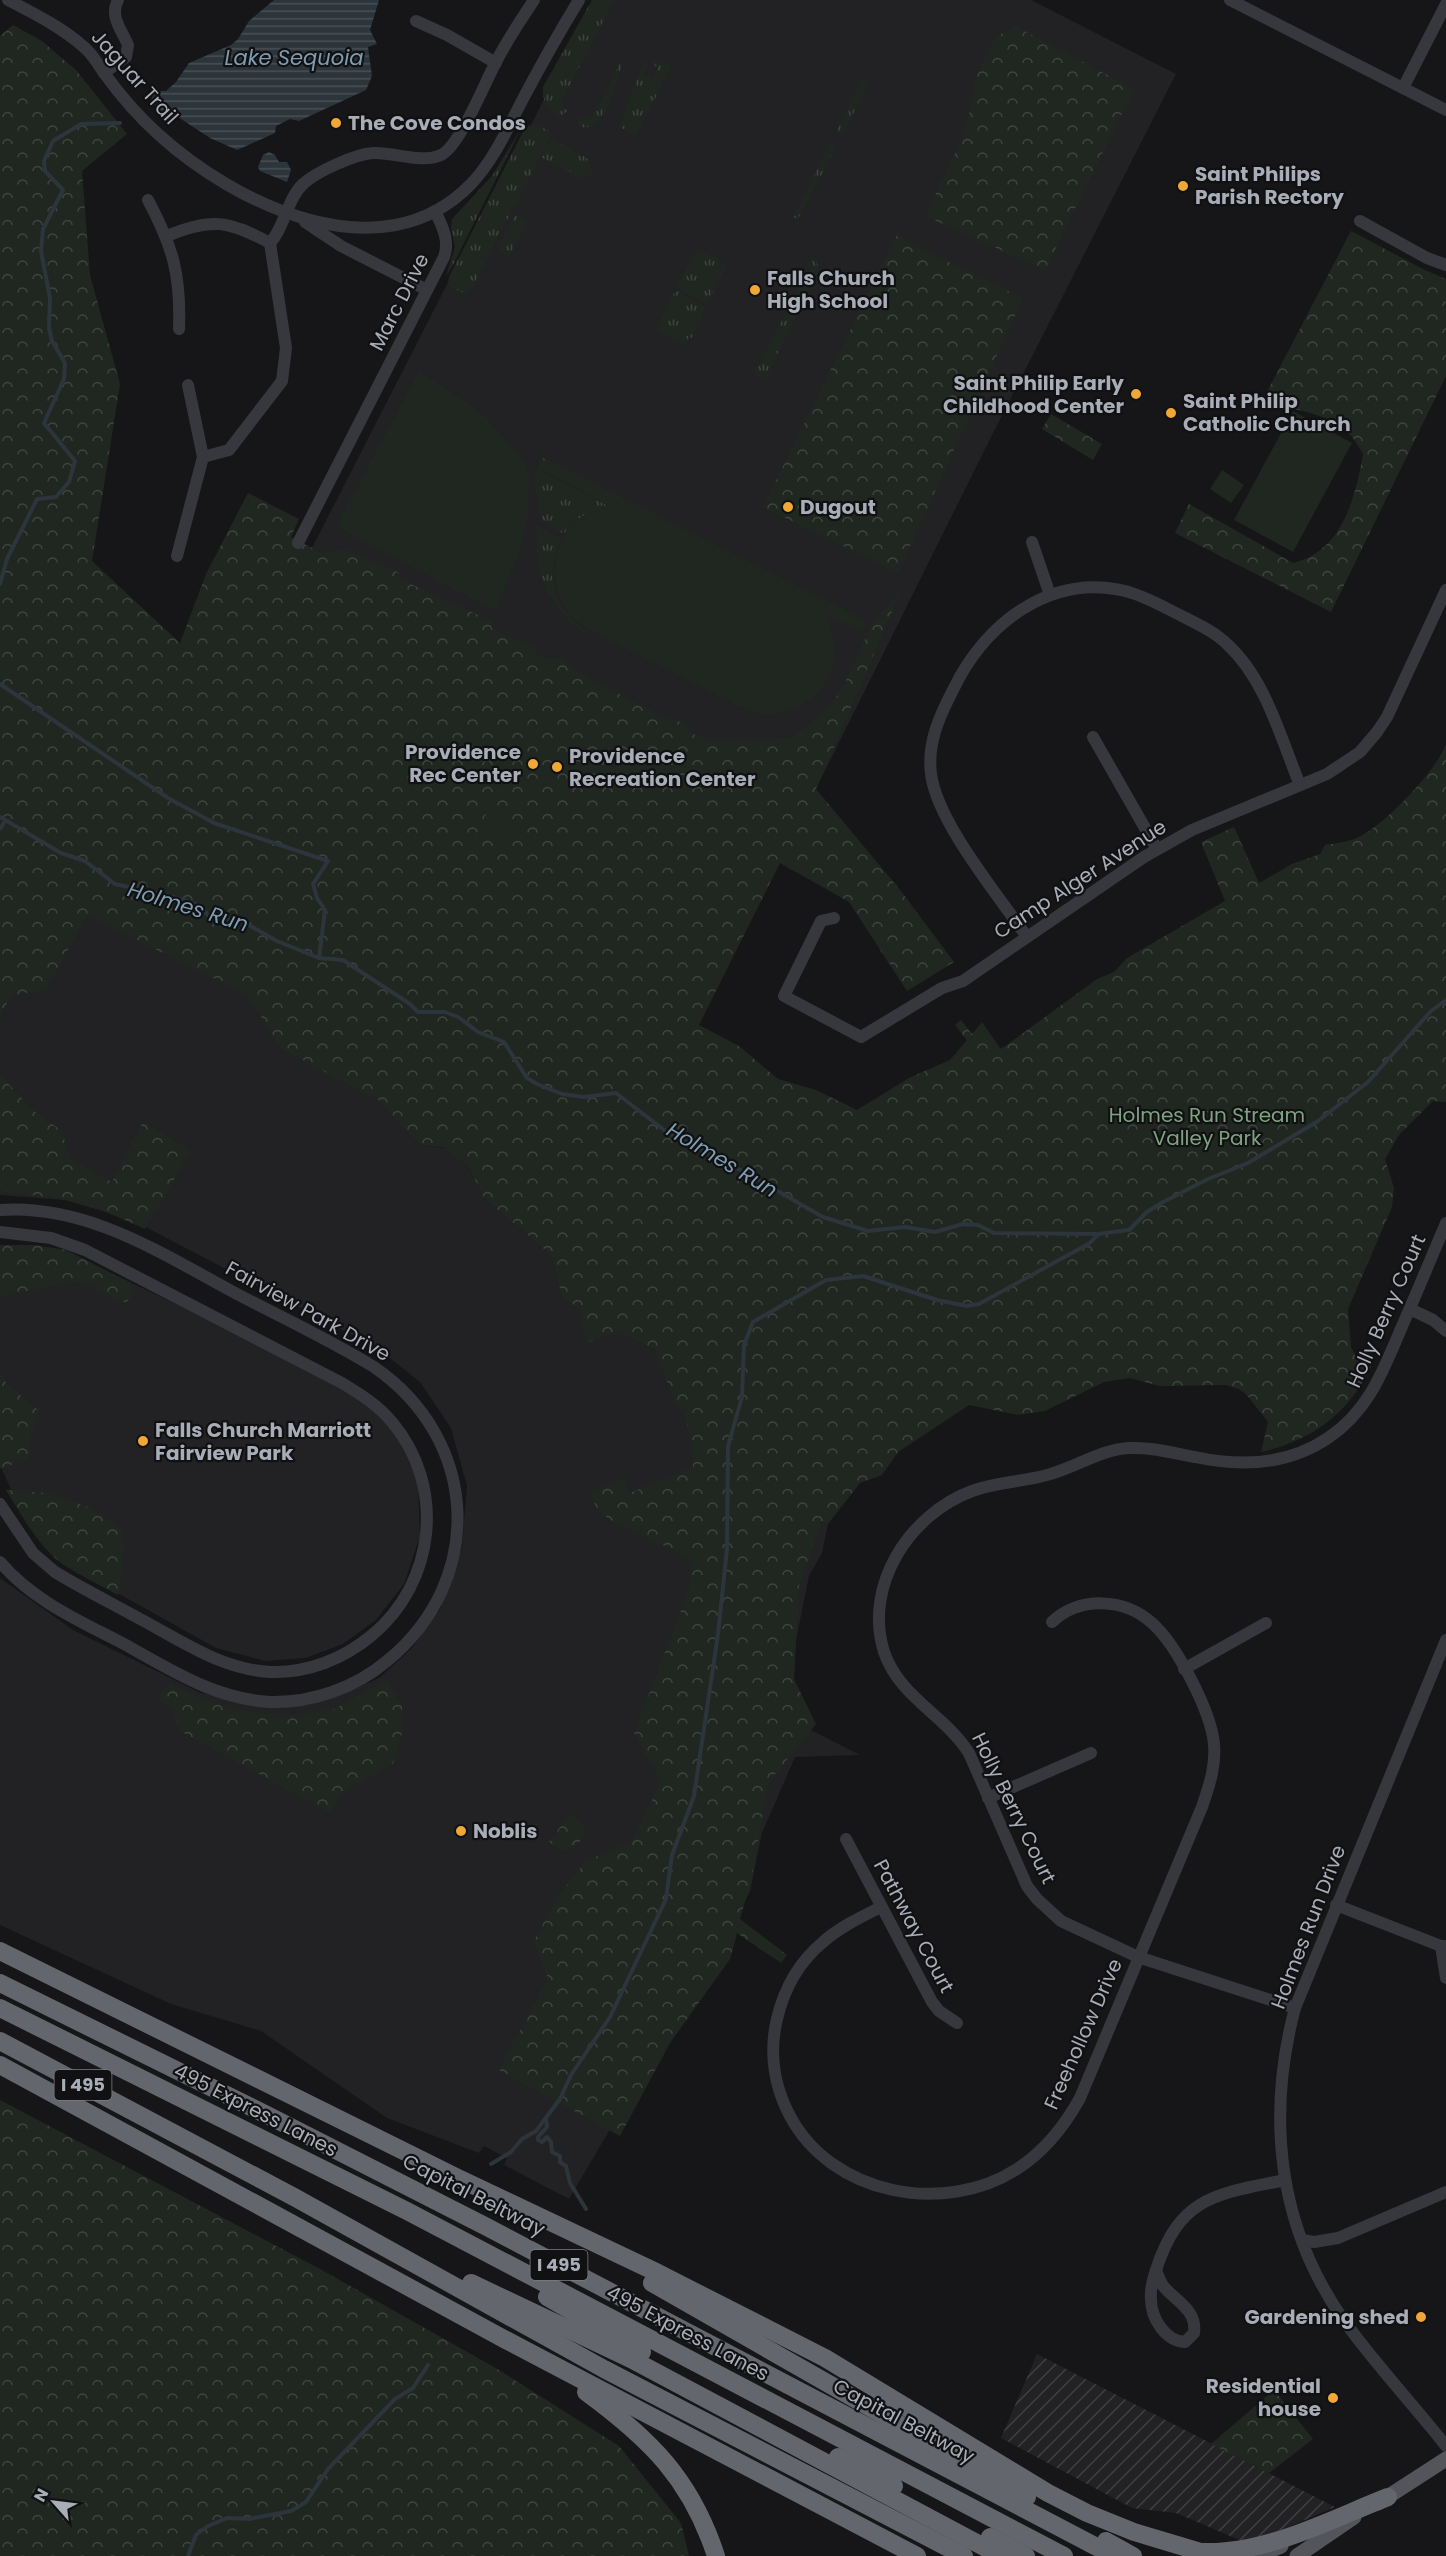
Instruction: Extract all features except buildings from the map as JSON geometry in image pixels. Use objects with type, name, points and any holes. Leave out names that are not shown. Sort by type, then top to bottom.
[{"type":"highway","points":[[0,1950],[520,2208],[658,2273],[825,2358],[1048,2493],[1087,2513],[1134,2532],[1208,2554],[1228,2553],[1256,2547],[1388,2497]]},
{"type":"highway","name":"Capital Beltway","points":[[0,1983],[485,2226],[1114,2556]]},
{"type":"highway","name":"495 Express Lanes","points":[[0,2007],[407,2211],[1064,2556]]},
{"type":"highway","name":"I 495","points":[[0,2041],[294,2197],[604,2369],[964,2556]]},
{"type":"highway","name":"I 495","points":[[0,2065],[506,2340],[916,2556]]},
{"type":"highway","points":[[0,2072],[71,2103]]},
{"type":"highway","points":[[294,2197],[631,2359],[1001,2556]]},
{"type":"highway","points":[[520,2208],[1133,2556]]},
{"type":"highway","points":[[407,2211],[588,2322],[673,2370],[1026,2556]]},
{"type":"highway","points":[[506,2340],[594,2398],[644,2438],[688,2491],[700,2511],[716,2556]]},
{"type":"main road","points":[[1297,2556],[1348,2520],[1446,2459]]},
{"type":"main road","points":[[1258,2556],[1348,2520]]},
{"type":"street","name":"Jaguar Trail","points":[[8,0],[68,34],[86,48],[135,110],[182,155],[242,193],[292,215],[350,226],[374,227],[406,223],[435,211]]},
{"type":"street","points":[[104,73],[126,57],[128,45],[116,21],[114,8],[118,0]]},
{"type":"street","points":[[270,243],[292,215],[302,185],[326,168],[372,153],[418,158],[440,155],[452,146],[496,63],[534,0]]},
{"type":"street","points":[[435,211],[463,192],[486,165],[579,0]]},
{"type":"street","points":[[1230,0],[1249,4],[1446,110]]},
{"type":"street","points":[[1402,88],[1446,4]]},
{"type":"street","points":[[416,21],[447,35],[496,63]]},
{"type":"street","points":[[148,200],[167,236],[180,294],[179,328]]},
{"type":"street","name":"Marc Drive","points":[[298,543],[446,252],[445,233],[435,211]]},
{"type":"street","points":[[292,215],[341,246],[427,290]]},
{"type":"street","points":[[1360,221],[1426,258],[1446,266]]},
{"type":"street","points":[[167,236],[195,224],[228,224],[270,243]]},
{"type":"street","points":[[203,457],[229,450],[282,381],[286,348],[270,243]]},
{"type":"street","points":[[177,556],[203,457],[188,385]]},
{"type":"street","points":[[1032,542],[1050,595]]},
{"type":"street","points":[[1027,937],[940,807],[931,773],[931,753],[939,719],[972,655],[1015,612],[1050,595],[1086,587],[1125,591],[1145,597],[1212,632],[1228,644],[1252,674],[1300,785]]},
{"type":"street","name":"Camp Alger Avenue","points":[[834,918],[821,921],[784,996],[861,1037],[942,988],[963,981],[1157,849],[1192,830],[1300,785],[1347,762],[1365,747],[1377,732],[1446,590]]},
{"type":"street","points":[[1093,737],[1157,849]]},
{"type":"street","name":"Fairview Park Drive","points":[[0,1208],[58,1213],[107,1226],[357,1356],[389,1377],[427,1418],[446,1454],[456,1498],[456,1544],[451,1566],[436,1605],[425,1623],[403,1649],[377,1670],[334,1692],[291,1701],[248,1700],[226,1695],[192,1682],[37,1597],[10,1574],[0,1562]]},
{"type":"street","name":"Holly Berry Court","points":[[1295,2008],[1138,1957],[1061,1921],[1037,1899],[1021,1875],[969,1754],[945,1723],[906,1689],[891,1667],[884,1651],[879,1619],[884,1584],[898,1553],[909,1537],[936,1511],[971,1491],[988,1485],[1046,1476],[1111,1451],[1128,1448],[1160,1449],[1225,1463],[1245,1464],[1278,1460],[1308,1450],[1341,1429],[1357,1414],[1370,1396],[1386,1366],[1446,1222]]},
{"type":"street","points":[[0,1232],[51,1238],[108,1260],[333,1378],[364,1397],[392,1422],[412,1451],[424,1485],[426,1540],[417,1576],[401,1606],[382,1627],[360,1645],[324,1663],[272,1672],[253,1670],[219,1661],[55,1572],[33,1553],[0,1504]]},
{"type":"street","points":[[1410,1309],[1432,1320],[1446,1331]]},
{"type":"street","name":"Freehollow Drive","points":[[882,1907],[834,1933],[813,1950],[800,1967],[780,2005],[775,2027],[773,2062],[778,2087],[785,2105],[807,2141],[832,2164],[850,2175],[891,2190],[934,2194],[975,2187],[1018,2168],[1045,2147],[1068,2119],[1080,2098],[1202,1807],[1214,1768],[1212,1728],[1206,1712],[1184,1669],[1158,1628],[1128,1609],[1098,1603],[1069,1609],[1052,1622]]},
{"type":"street","points":[[1184,1669],[1266,1623]]},
{"type":"street","name":"Holmes Run Drive","points":[[1446,1640],[1295,2008],[1287,2038],[1280,2095],[1279,2127],[1285,2180],[1302,2240],[1315,2269],[1344,2320],[1446,2446]]},
{"type":"street","points":[[988,1798],[1091,1753]]},
{"type":"street","name":"Pathway Court","points":[[846,1839],[932,2002],[939,2011],[957,2023]]},
{"type":"street","points":[[1336,1905],[1444,1946],[1446,1978]]},
{"type":"street","points":[[1156,2270],[1164,2288],[1181,2302],[1194,2320],[1194,2333],[1185,2342],[1179,2342],[1170,2337],[1156,2322],[1150,2300],[1156,2270],[1170,2234],[1192,2209],[1226,2192],[1285,2180]]},
{"type":"street","points":[[1302,2240],[1314,2242],[1338,2238],[1446,2192]]},
{"type":"shaded area","name":"Falls Church High School","points":[[599,0],[1031,0],[1176,74],[990,439],[805,811],[312,548],[521,140],[523,141]]},
{"type":"shaded area","points":[[92,910],[207,949],[370,1069],[421,1145],[460,1151],[484,1198],[551,1255],[562,1298],[659,1353],[693,1423],[694,1492],[828,1524],[822,1553],[809,1576],[788,1680],[801,1725],[860,1755],[795,1757],[762,1833],[750,1892],[569,2199],[504,2165],[507,2158],[484,2146],[479,2153],[387,2118],[261,2031],[171,2004],[0,1925],[0,1578],[73,1630],[201,1693],[292,1705],[336,1697],[379,1678],[411,1649],[440,1609],[462,1547],[467,1486],[451,1428],[420,1382],[377,1348],[132,1220],[65,1200],[0,1195],[0,968]]},
{"type":"shaded area","points":[[0,1253],[88,1262],[361,1392],[396,1428],[418,1480],[420,1536],[404,1584],[376,1620],[343,1644],[305,1658],[265,1661],[216,1648],[60,1561],[26,1523],[0,1465]]},
{"type":"shaded area","points":[[1037,2354],[1335,2507],[1249,2544],[1176,2513],[1132,2508],[1001,2438]]},
{"type":"green space","points":[[592,0],[614,0],[560,104],[568,111],[560,116],[547,105],[543,87]]},
{"type":"green space","name":"Holmes Run Stream Valley Park","points":[[13,25],[42,41],[76,70],[127,134],[82,171],[90,275],[120,384],[92,561],[180,643],[206,574],[248,493],[299,519],[291,537],[322,553],[346,550],[400,573],[400,579],[491,621],[492,629],[535,648],[538,657],[562,659],[577,672],[662,716],[684,723],[693,734],[706,739],[742,741],[793,738],[828,708],[842,689],[875,618],[900,593],[816,789],[901,891],[954,962],[907,991],[849,902],[780,863],[699,1025],[739,1046],[778,1079],[816,1090],[857,1110],[909,1078],[950,1060],[967,1040],[955,1025],[961,1020],[972,1034],[982,1022],[1000,1048],[1004,1047],[1097,979],[1114,972],[1127,958],[1225,901],[1201,842],[1234,827],[1259,883],[1292,864],[1320,854],[1325,845],[1353,839],[1368,832],[1408,797],[1432,768],[1446,744],[1446,1102],[1433,1101],[1399,1135],[1385,1159],[1394,1188],[1392,1207],[1348,1309],[1351,1347],[1357,1359],[1372,1365],[1363,1382],[1340,1410],[1313,1432],[1280,1447],[1261,1452],[1268,1422],[1246,1394],[1226,1385],[1159,1386],[1130,1378],[1104,1382],[1045,1411],[1018,1415],[969,1405],[898,1452],[882,1475],[860,1483],[828,1524],[821,1522],[799,1586],[794,1679],[816,1724],[768,1783],[752,1877],[740,1919],[787,1955],[781,1963],[737,1933],[730,1959],[670,2043],[620,2136],[499,2070],[548,1978],[534,1941],[558,1896],[586,1861],[632,1841],[661,1782],[634,1733],[689,1590],[692,1559],[614,1522],[597,1510],[590,1492],[624,1478],[630,1493],[693,1467],[687,1424],[674,1401],[656,1351],[619,1331],[586,1343],[581,1309],[562,1298],[551,1255],[484,1198],[468,1166],[444,1148],[421,1145],[380,1101],[282,1049],[247,995],[87,915],[46,989],[11,996],[0,1016],[0,36]]},
{"type":"green space","points":[[1015,26],[1134,89],[1045,270],[927,217],[940,183],[962,140],[972,103],[975,79],[997,36]]},
{"type":"green space","points":[[654,60],[672,65],[636,136],[620,127],[644,61],[648,63],[643,74],[653,79],[658,67],[651,64]]},
{"type":"green space","points":[[621,61],[623,62],[604,113],[598,121],[590,126],[582,127],[578,123],[579,117],[591,120]]},
{"type":"green space","points":[[862,79],[868,84],[843,134],[836,132]]},
{"type":"green space","points":[[531,125],[549,131],[551,135],[472,288],[465,293],[454,289],[448,284],[449,277],[525,128]]},
{"type":"green space","points":[[522,127],[446,276],[455,247],[451,228],[452,219],[492,176]]},
{"type":"green space","points":[[551,139],[587,158],[593,174],[582,178],[541,157]]},
{"type":"green space","points":[[831,142],[836,147],[799,217],[792,219]]},
{"type":"green space","points":[[516,214],[528,220],[509,256],[498,250]]},
{"type":"green space","points":[[1351,231],[1446,279],[1446,376],[1331,612],[1175,533],[1189,504],[1293,563],[1310,557],[1324,547],[1344,520],[1356,488],[1363,454],[1355,441],[1330,420],[1295,409],[1260,405]]},
{"type":"green space","points":[[898,233],[912,244],[1023,298],[898,573],[763,507]]},
{"type":"green space","points":[[697,249],[727,265],[708,302],[705,303],[677,287]]},
{"type":"green space","points":[[811,258],[816,260],[819,269],[766,377],[758,378],[755,372],[810,267],[808,265]]},
{"type":"green space","points":[[677,291],[706,308],[692,338],[689,337],[684,345],[656,330]]},
{"type":"green space","points":[[419,371],[484,415],[524,460],[529,476],[528,514],[518,555],[495,611],[341,529],[339,522]]},
{"type":"green space","points":[[1293,411],[1352,443],[1293,552],[1234,520]]},
{"type":"green space","points":[[1051,414],[1102,444],[1093,460],[1042,429]]},
{"type":"green space","points":[[541,457],[545,459],[541,471],[608,506],[583,516],[564,534],[540,520],[535,481]]},
{"type":"green space","points":[[546,459],[867,621],[862,632],[828,616],[834,658],[826,682],[808,701],[796,708],[772,714],[759,713],[736,705],[590,630],[571,616],[564,606],[556,582],[556,557],[565,535],[573,525],[586,516],[610,506],[541,469]]},
{"type":"green space","points":[[1222,470],[1244,485],[1231,503],[1210,489]]},
{"type":"green space","points":[[537,526],[561,539],[554,558],[552,578],[556,596],[569,617],[586,633],[563,614],[546,588],[538,564]]},
{"type":"green space","points":[[487,812],[513,825],[503,846],[477,833]]},
{"type":"green space","points":[[0,1075],[33,1110],[62,1131],[70,1159],[112,1182],[143,1122],[191,1151],[145,1229],[102,1210],[62,1199],[0,1191]]},
{"type":"green space","points":[[0,1245],[34,1245],[66,1250],[131,1283],[132,1295],[126,1303],[95,1291],[95,1286],[75,1281],[0,1297]]},
{"type":"green space","points":[[0,1373],[7,1384],[38,1410],[30,1438],[30,1458],[0,1469]]},
{"type":"green space","points":[[6,1490],[47,1493],[86,1506],[122,1529],[123,1564],[118,1595],[70,1569],[55,1558],[31,1530]]},
{"type":"green space","points":[[387,1681],[402,1706],[402,1733],[393,1764],[346,1789],[329,1812],[182,1732],[170,1706],[157,1698],[170,1684],[204,1700],[242,1711],[284,1716],[332,1710]]},
{"type":"green space","points":[[568,1816],[579,1820],[586,1831],[577,1845],[566,1850],[559,1849],[549,1842]]},
{"type":"green space","points":[[0,2100],[320,2269],[494,2367],[619,2446],[681,2523],[689,2556],[0,2556]]},
{"type":"green space","points":[[1274,2390],[1313,2439],[1269,2473],[1211,2444]]},
{"type":"water","name":"Lake Sequoia","points":[[274,0],[379,0],[370,30],[377,44],[368,47],[372,76],[366,90],[299,121],[290,119],[276,126],[275,133],[237,150],[210,138],[172,113],[163,114],[151,101],[153,94],[151,89],[154,86],[160,91],[166,91],[176,82],[189,63],[231,45],[238,39],[249,21]]},
{"type":"water","points":[[269,152],[275,155],[279,162],[287,162],[291,170],[287,182],[260,171],[258,167],[263,155]]},
{"type":"waterway","points":[[0,584],[7,559],[37,499],[56,497],[69,482],[75,461],[44,423],[64,379],[65,363],[52,341],[49,328],[50,298],[41,251],[43,229],[63,190],[45,171],[44,161],[53,141],[81,124],[120,123]]},
{"type":"waterway","points":[[0,684],[168,798],[214,823],[328,861],[313,884],[317,898],[325,910],[319,958]]},
{"type":"waterway","name":"Holmes Run","points":[[0,817],[61,853],[85,861],[115,884],[170,896],[201,906],[211,919],[240,920],[277,941],[319,958],[343,960],[410,1004],[418,1012],[445,1012],[458,1017],[478,1032],[504,1042],[527,1078],[537,1084],[562,1094],[584,1097],[616,1093],[668,1133],[748,1174],[823,1217],[868,1231],[905,1227],[935,1232],[963,1224],[978,1225],[994,1233],[1098,1234],[1129,1230],[1147,1212],[1163,1202],[1208,1179],[1248,1163],[1318,1121],[1368,1082],[1431,1011],[1446,1000]]},
{"type":"waterway","points":[[0,829],[5,821]]},
{"type":"waterway","points":[[491,2164],[511,2152],[522,2139],[536,2131],[560,2099],[571,2075],[610,2017],[666,1899],[672,1855],[694,1796],[718,1634],[727,1549],[728,1446],[742,1397],[744,1345],[753,1322],[826,1280],[863,1276],[937,1300],[967,1306],[979,1304],[1090,1243],[1098,1234]]},
{"type":"waterway","points":[[546,2118],[547,2127],[538,2140],[542,2142],[547,2137],[551,2142],[552,2152],[560,2156],[560,2162],[566,2166],[570,2183],[586,2209]]},
{"type":"waterway","points":[[188,2556],[196,2535],[208,2526],[227,2518],[249,2519],[291,2511],[306,2502],[328,2469],[395,2399],[413,2388],[428,2365]]},
{"type":"place","name":"The Cove Condos","points":[[336,123]]},
{"type":"place","name":"Saint Philips Parish Rectory","points":[[1183,186]]},
{"type":"place","name":"Falls Church High School","points":[[755,290]]},
{"type":"place","name":"Saint Philip Early Childhood Center","points":[[1136,394]]},
{"type":"place","name":"Saint Philip Catholic Church","points":[[1171,413]]},
{"type":"place","name":"Dugout","points":[[788,507]]},
{"type":"place","name":"Providence Rec Center","points":[[533,764]]},
{"type":"place","name":"Providence Recreation Center","points":[[557,767]]},
{"type":"place","name":"Falls Church Marriott Fairview Park","points":[[143,1441]]},
{"type":"place","name":"Noblis","points":[[461,1831]]},
{"type":"place","name":"Gardening shed","points":[[1421,2317]]},
{"type":"place","name":"Residential house","points":[[1333,2398]]}]
